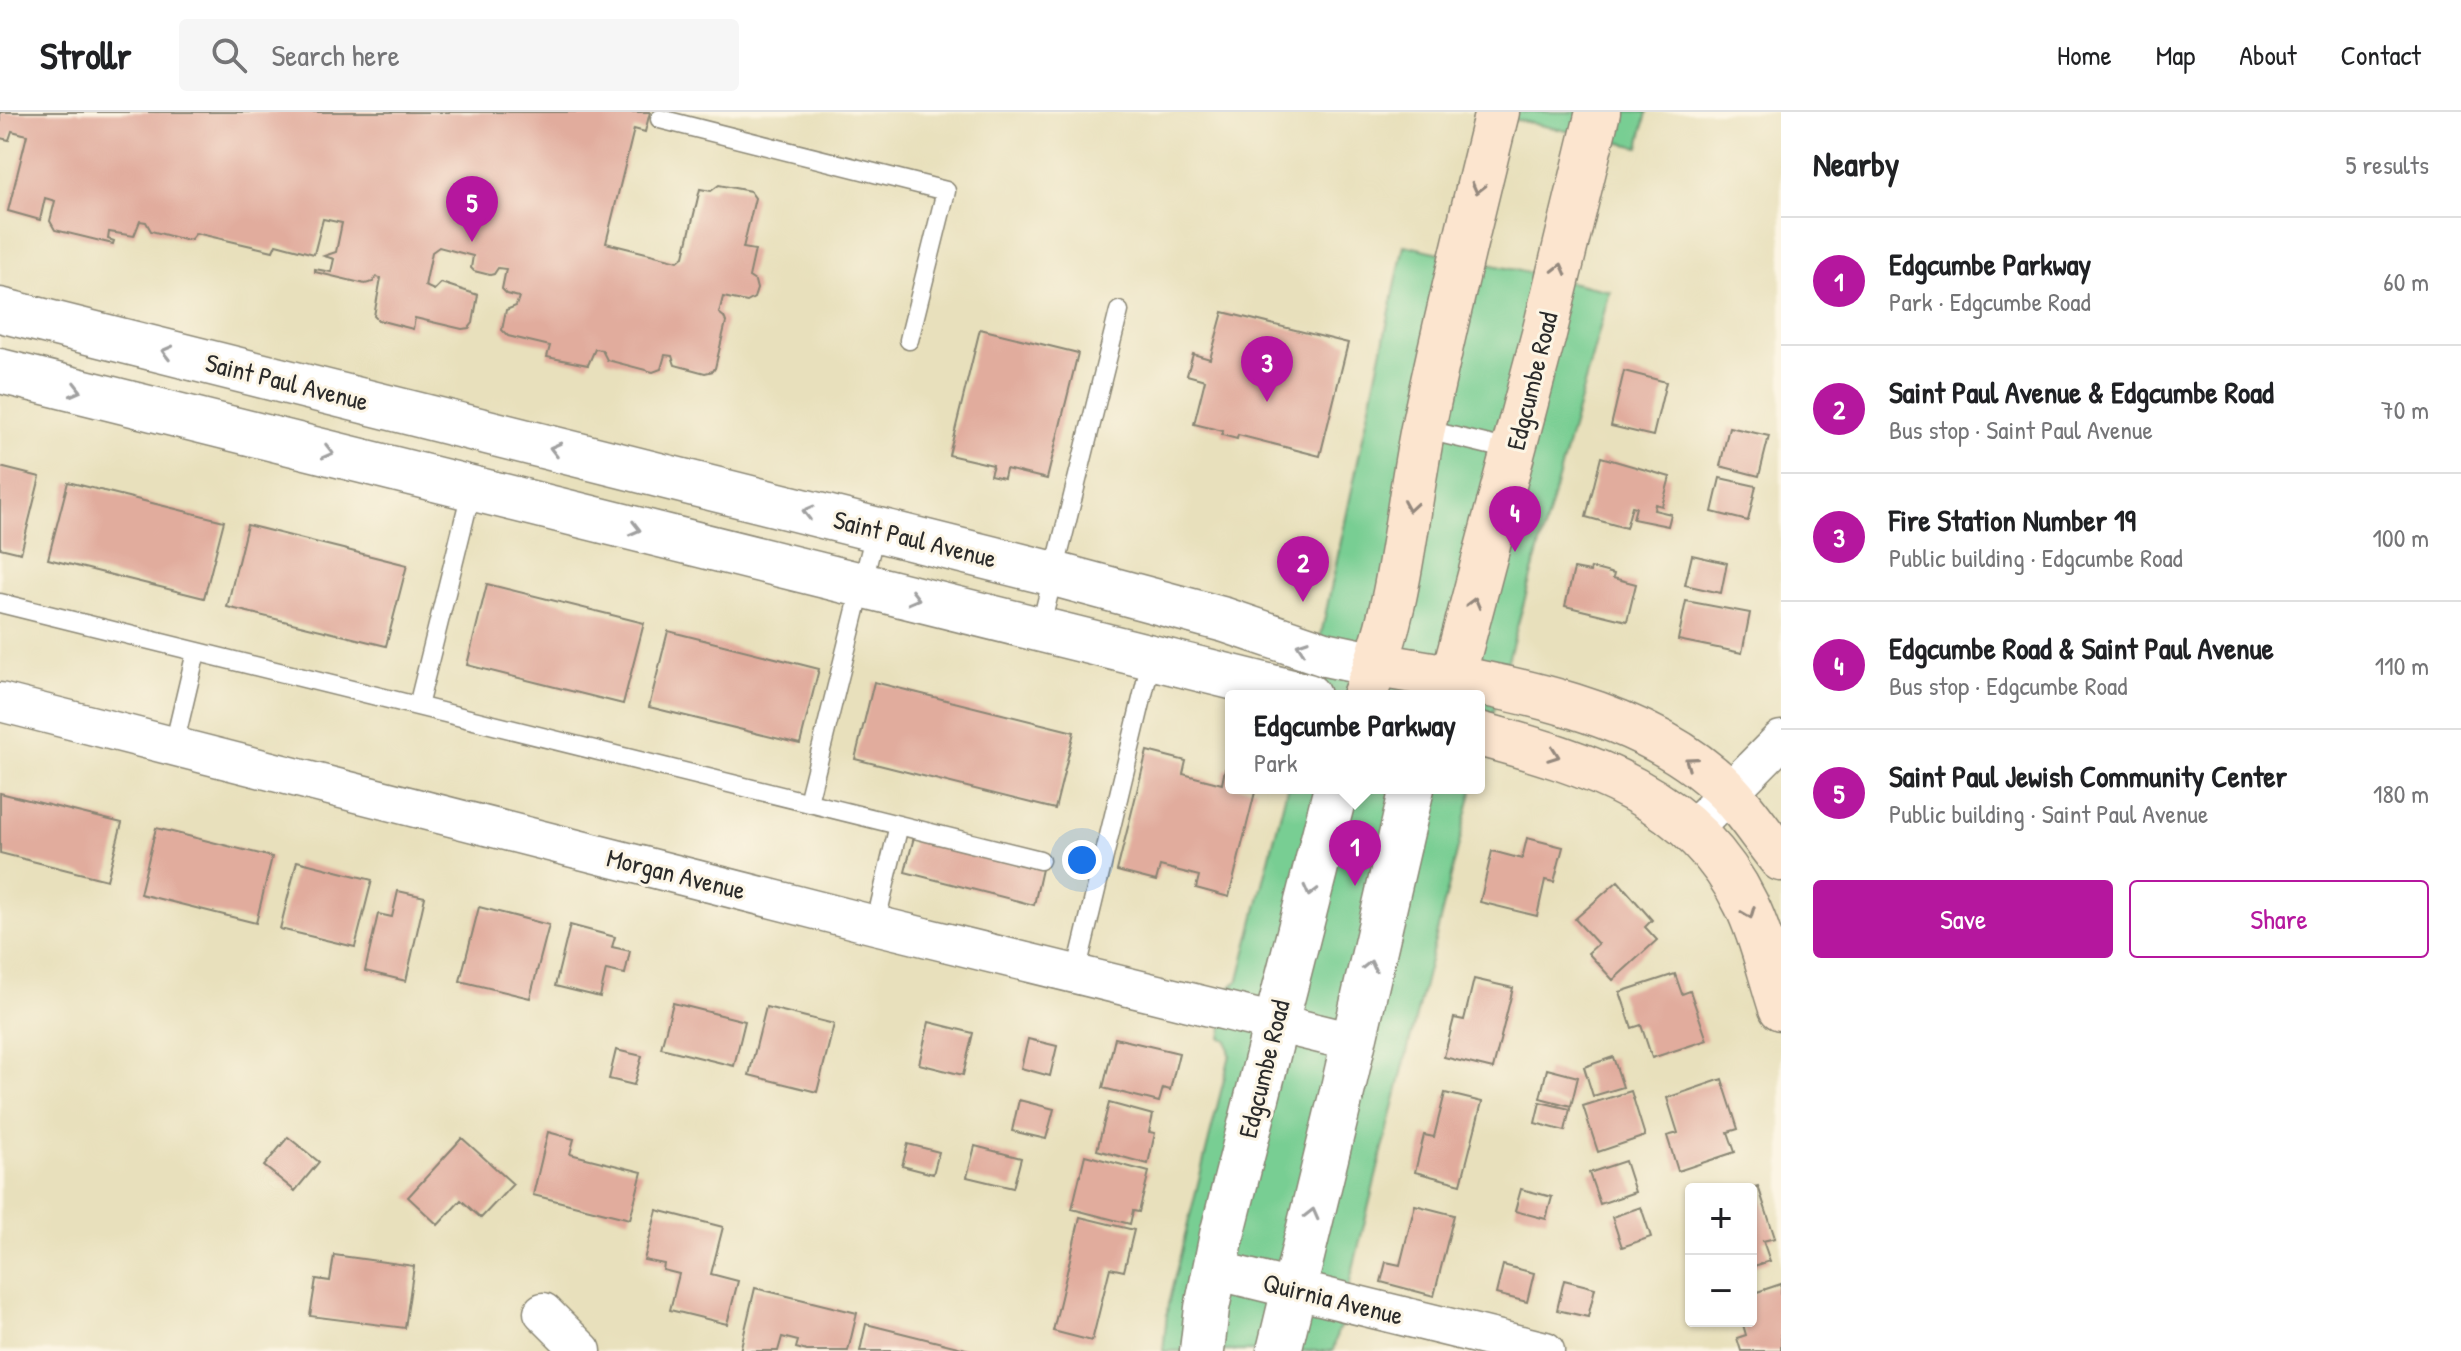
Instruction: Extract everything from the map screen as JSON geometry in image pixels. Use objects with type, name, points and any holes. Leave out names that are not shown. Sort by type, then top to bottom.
[{"type":"main road","points":[[1371,680],[1392,614],[1423,429],[1497,112]]},
{"type":"main road","name":"Edgcumbe Road","points":[[1451,687],[1514,451],[1598,112]]},
{"type":"main road","name":"Saint Paul Avenue","points":[[1371,680],[1451,687]]},
{"type":"main road","name":"Saint Paul Avenue","points":[[1485,693],[1577,708],[1647,736],[1689,760],[1727,792],[1781,859]]},
{"type":"main road","points":[[1485,736],[1548,752],[1626,784],[1662,805],[1692,830],[1717,857],[1747,905],[1781,1008]]},
{"type":"street","name":"Saint Paul Avenue","points":[[0,310],[1054,574],[1225,620],[1325,654],[1371,680]]},
{"type":"street","points":[[0,371],[1284,690]]},
{"type":"street","name":"Morgan Avenue","points":[[0,702],[875,925],[1353,1042]]},
{"type":"street","points":[[1692,830],[1781,740]]},
{"type":"street","name":"Edgcumbe Road","points":[[1202,1351],[1215,1270],[1334,794]]},
{"type":"street","points":[[1279,1351],[1411,794]]},
{"type":"street","name":"Quirnia Avenue","points":[[1215,1270],[1545,1351]]},
{"type":"street","points":[[543,1312],[582,1351]]},
{"type":"lane","points":[[660,119],[946,191],[909,340]]},
{"type":"lane","points":[[1040,629],[1119,311]]},
{"type":"lane","points":[[1423,429],[1514,451]]},
{"type":"lane","points":[[418,706],[472,488]]},
{"type":"lane","points":[[808,802],[876,529]]},
{"type":"lane","points":[[0,603],[1040,860]]},
{"type":"lane","points":[[174,745],[196,652]]},
{"type":"lane","points":[[1076,973],[1152,657]]},
{"type":"lane","points":[[875,925],[899,825]]},
{"type":"green space","points":[[1480,112],[1647,112],[1639,147]]},
{"type":"green space","points":[[1404,245],[1610,291],[1485,743],[1485,690],[1309,690]]},
{"type":"green space","points":[[1285,794],[1472,794],[1349,1285],[1345,1322],[1338,1330],[1333,1351],[1163,1351],[1168,1304],[1230,1055],[1227,1040],[1221,1038],[1229,989],[1239,979]]},
{"type":"building","points":[[0,112],[650,112],[645,132],[634,129],[606,243],[678,261],[684,256],[700,189],[711,191],[719,185],[750,191],[755,198],[743,248],[755,250],[749,277],[755,281],[757,289],[754,298],[747,302],[723,297],[719,313],[726,322],[713,371],[705,373],[675,365],[672,356],[665,355],[661,369],[653,372],[607,360],[602,350],[595,349],[588,365],[547,357],[550,346],[508,336],[502,330],[506,310],[516,306],[519,297],[502,289],[506,269],[498,268],[490,275],[474,271],[471,268],[473,256],[439,247],[432,252],[425,286],[434,290],[441,283],[478,295],[473,323],[469,328],[462,329],[415,318],[413,329],[378,320],[374,316],[381,278],[376,277],[373,282],[365,284],[315,272],[315,269],[331,272],[334,259],[324,256],[336,252],[342,223],[323,219],[314,254],[276,244],[273,251],[196,233],[185,240],[151,231],[146,222],[140,221],[134,236],[109,232],[108,239],[114,241],[113,244],[55,230],[50,221],[55,201],[45,198],[40,220],[8,211],[27,135],[12,131],[9,140],[0,138]]},
{"type":"building","points":[[1223,312],[1348,343],[1320,456],[1238,435],[1237,439],[1222,435],[1223,431],[1194,424],[1205,380],[1187,375],[1193,354],[1210,359]]},
{"type":"building","points":[[980,329],[1078,353],[1047,479],[1006,469],[1004,478],[990,475],[993,465],[949,455]]},
{"type":"building","points":[[1624,371],[1666,382],[1653,436],[1611,426]]},
{"type":"building","points":[[1729,427],[1769,436],[1759,476],[1720,466]]},
{"type":"building","points":[[1601,457],[1670,477],[1662,506],[1655,504],[1654,510],[1671,514],[1668,526],[1633,519],[1636,507],[1632,506],[1626,528],[1586,517]]},
{"type":"building","points":[[0,467],[40,477],[21,553],[0,548]]},
{"type":"building","points":[[1720,478],[1756,486],[1748,521],[1712,512]]},
{"type":"building","points":[[68,482],[224,521],[204,598],[48,559]]},
{"type":"building","points":[[247,525],[407,565],[386,646],[227,607]]},
{"type":"building","points":[[1692,555],[1727,563],[1721,593],[1685,585]]},
{"type":"building","points":[[1591,568],[1636,584],[1627,621],[1565,606],[1574,569],[1590,572]]},
{"type":"building","points":[[487,584],[644,623],[623,704],[467,665]]},
{"type":"building","points":[[1686,601],[1750,613],[1742,653],[1678,640]]},
{"type":"building","points":[[668,631],[819,669],[800,744],[649,707]]},
{"type":"building","points":[[874,682],[1074,732],[1055,809],[855,759]]},
{"type":"building","points":[[1147,751],[1186,761],[1183,774],[1222,784],[1225,769],[1225,794],[1255,794],[1229,897],[1196,888],[1199,876],[1160,866],[1156,881],[1117,871]]},
{"type":"building","points":[[0,793],[122,823],[107,880],[0,853]]},
{"type":"building","points":[[156,828],[272,857],[256,923],[140,894]]},
{"type":"building","points":[[914,837],[1042,869],[1034,905],[905,872]]},
{"type":"building","points":[[1527,838],[1563,847],[1554,882],[1545,880],[1537,916],[1480,902],[1492,851],[1522,859]]},
{"type":"building","points":[[297,861],[372,880],[355,947],[280,929]]},
{"type":"building","points":[[1618,881],[1652,920],[1645,927],[1657,940],[1613,980],[1588,953],[1598,944],[1575,919]]},
{"type":"building","points":[[398,891],[425,897],[406,981],[365,971],[378,914],[392,917]]},
{"type":"building","points":[[479,907],[549,925],[530,998],[460,981]]},
{"type":"building","points":[[570,925],[615,937],[612,947],[630,951],[625,974],[606,970],[600,997],[555,986]]},
{"type":"building","points":[[1675,974],[1682,994],[1690,991],[1707,1040],[1652,1058],[1641,1025],[1632,1028],[1620,992]]},
{"type":"building","points":[[1474,979],[1513,988],[1493,1069],[1444,1057],[1454,1018],[1464,1020]]},
{"type":"building","points":[[673,1003],[745,1021],[734,1066],[661,1048]]},
{"type":"building","points":[[766,1007],[834,1024],[817,1092],[749,1075]]},
{"type":"building","points":[[929,1022],[973,1033],[963,1075],[919,1064]]},
{"type":"building","points":[[1115,1038],[1179,1053],[1170,1090],[1163,1088],[1159,1102],[1103,1088]]},
{"type":"building","points":[[1028,1039],[1057,1046],[1050,1076],[1021,1068]]},
{"type":"building","points":[[616,1050],[642,1056],[634,1085],[609,1079]]},
{"type":"building","points":[[1613,1057],[1623,1087],[1593,1096],[1584,1067]]},
{"type":"building","points":[[1547,1069],[1578,1077],[1571,1106],[1540,1098]]},
{"type":"building","points":[[1722,1079],[1738,1129],[1728,1132],[1735,1152],[1678,1171],[1667,1136],[1678,1133],[1667,1098]]},
{"type":"building","points":[[1631,1091],[1645,1136],[1598,1152],[1583,1106]]},
{"type":"building","points":[[1445,1093],[1482,1102],[1461,1184],[1415,1172],[1424,1135],[1434,1137]]},
{"type":"building","points":[[1019,1100],[1054,1109],[1046,1139],[1012,1131]]},
{"type":"building","points":[[1540,1102],[1570,1109],[1565,1131],[1535,1123]]},
{"type":"building","points":[[1109,1103],[1153,1115],[1149,1132],[1155,1133],[1148,1164],[1097,1150]]},
{"type":"building","points":[[548,1132],[574,1139],[570,1154],[642,1172],[630,1219],[533,1195]]},
{"type":"building","points":[[288,1137],[319,1162],[295,1191],[264,1166]]},
{"type":"building","points":[[462,1138],[513,1184],[481,1218],[461,1200],[438,1225],[408,1197]]},
{"type":"building","points":[[908,1144],[939,1152],[933,1174],[902,1166]]},
{"type":"building","points":[[975,1146],[1021,1158],[1013,1188],[967,1177]]},
{"type":"building","points":[[1085,1155],[1149,1172],[1139,1212],[1133,1211],[1130,1224],[1072,1209]]},
{"type":"building","points":[[1625,1161],[1635,1192],[1600,1204],[1589,1173]]},
{"type":"building","points":[[1757,1186],[1775,1238],[1763,1241],[1770,1261],[1757,1265],[1757,1255]]},
{"type":"building","points":[[1521,1189],[1552,1197],[1546,1219],[1515,1211]]},
{"type":"building","points":[[1415,1205],[1454,1215],[1434,1296],[1381,1282],[1386,1262],[1400,1265]]},
{"type":"building","points":[[1641,1207],[1651,1237],[1622,1247],[1612,1217]]},
{"type":"building","points":[[657,1210],[723,1227],[711,1274],[738,1281],[727,1324],[670,1310],[679,1274],[663,1270],[664,1264],[644,1260]]},
{"type":"building","points":[[1080,1217],[1134,1230],[1124,1271],[1110,1268],[1092,1341],[1053,1331]]},
{"type":"building","points":[[334,1255],[414,1266],[405,1328],[310,1316],[316,1279],[330,1281]]},
{"type":"building","points":[[1503,1265],[1534,1273],[1527,1302],[1496,1294]]},
{"type":"building","points":[[1564,1280],[1595,1288],[1588,1317],[1557,1310]]},
{"type":"building","points":[[1781,1284],[1781,1351],[1741,1351],[1737,1338],[1746,1335],[1744,1327],[1757,1327],[1757,1292]]},
{"type":"building","points":[[755,1288],[857,1313],[848,1351],[807,1351],[796,1348],[798,1341],[782,1337],[778,1351],[740,1351]]},
{"type":"building","points":[[866,1324],[970,1350],[970,1351],[860,1351]]},
{"type":"place","name":"Saint Paul Jewish Community Center","points":[[472,242]]},
{"type":"place","name":"Fire Station Number 19","points":[[1267,402]]},
{"type":"place","name":"Edgcumbe Road & Saint Paul Avenue","points":[[1515,552]]},
{"type":"place","name":"Saint Paul Avenue & Edgcumbe Road","points":[[1303,602]]},
{"type":"place","name":"Edgcumbe Parkway","points":[[1355,886]]}]
